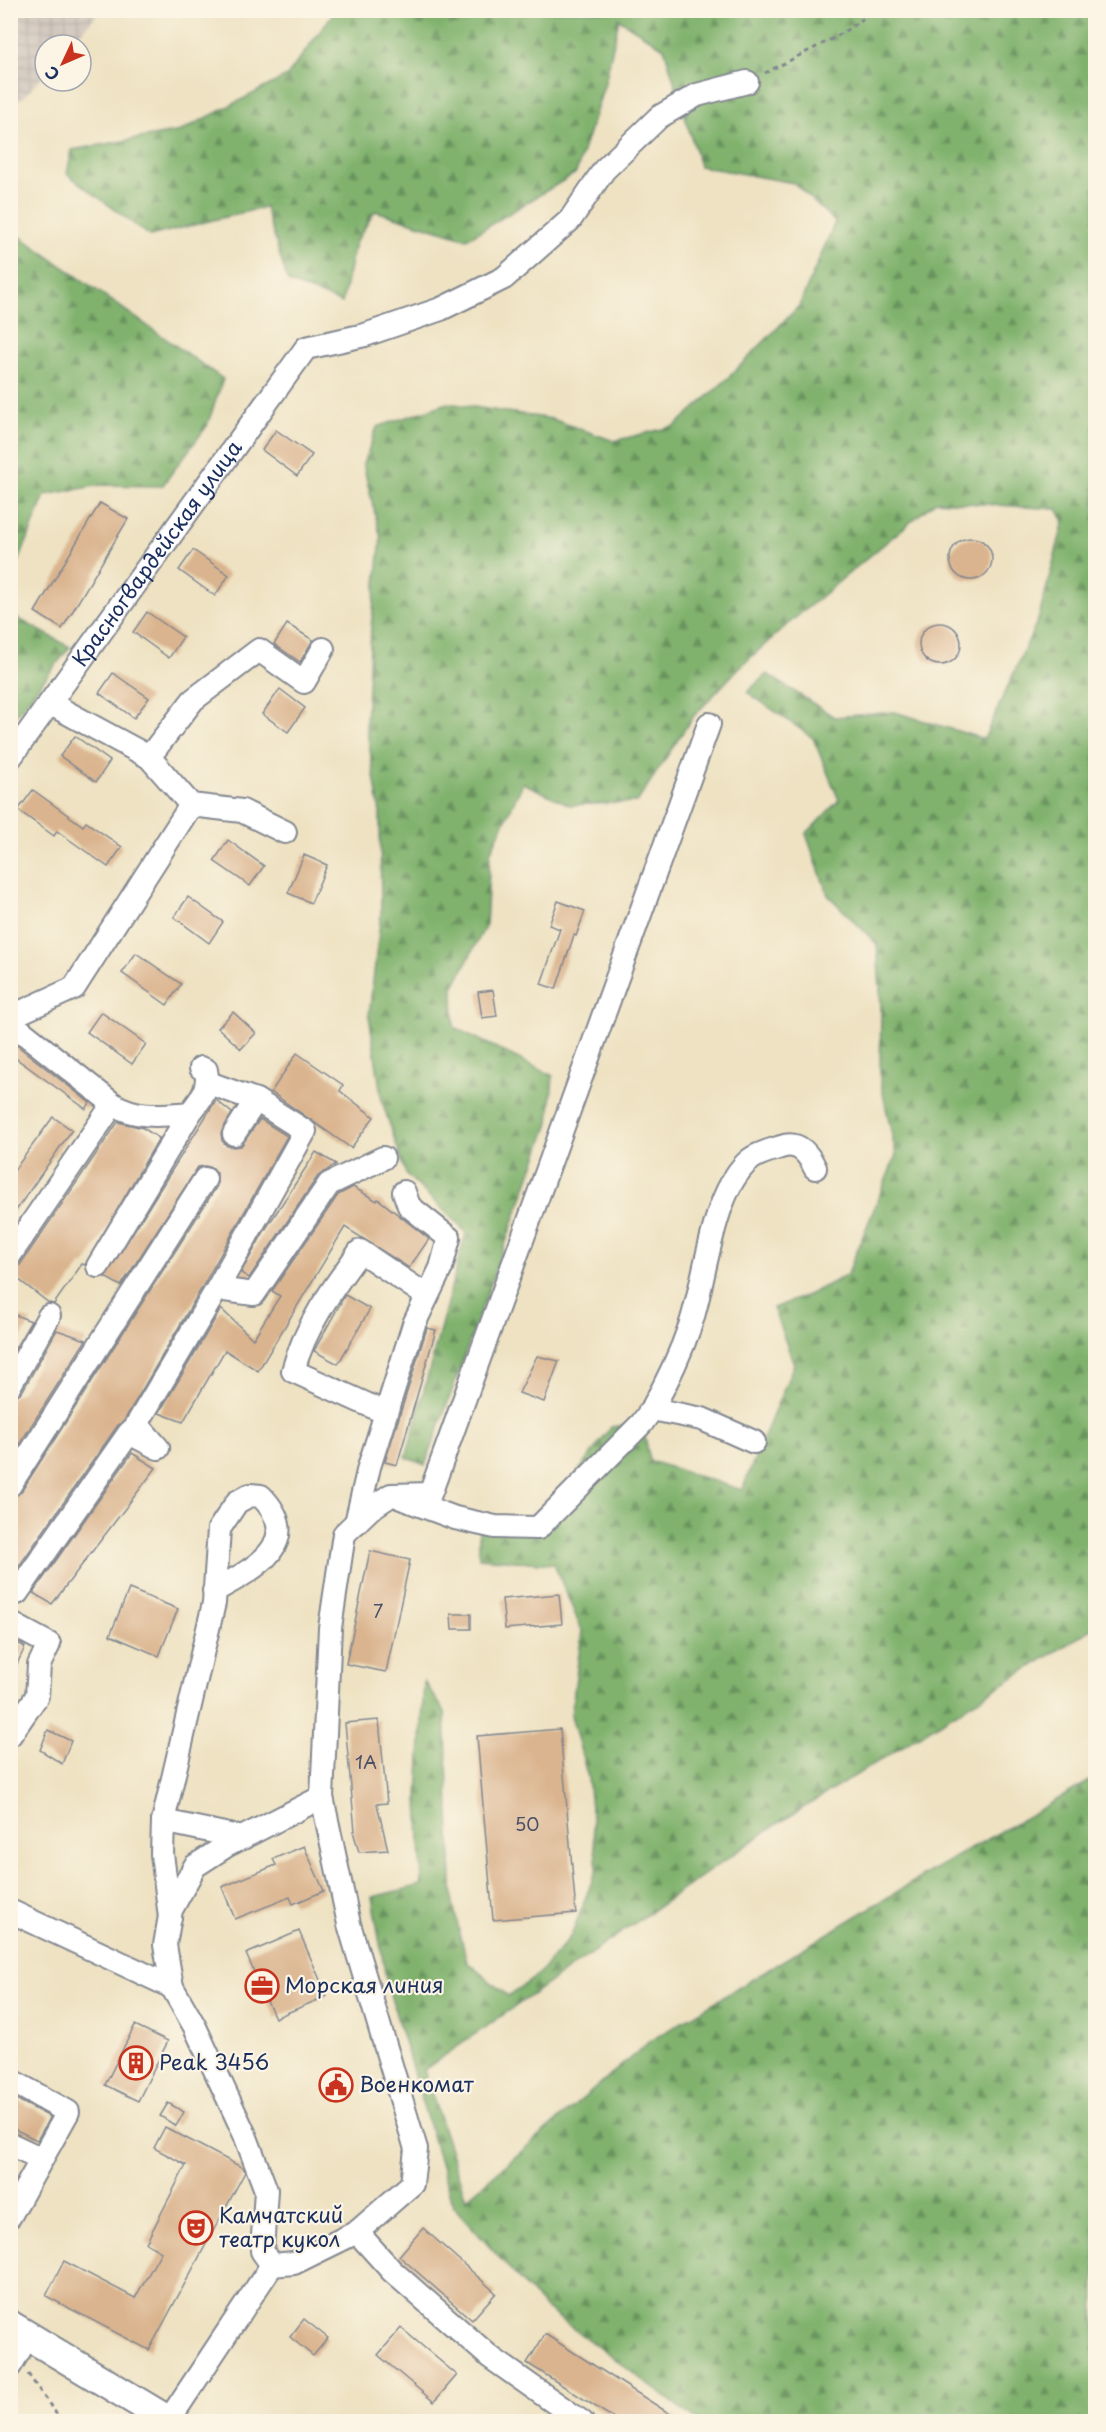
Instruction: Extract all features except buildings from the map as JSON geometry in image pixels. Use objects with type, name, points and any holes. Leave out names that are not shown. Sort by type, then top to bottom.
[{"type":"main road","points":[[17,2346],[158,2418]]},
{"type":"street","name":"Красногвардейская улица","points":[[10,758],[306,348],[365,335],[441,309],[504,278],[570,220],[604,170],[660,117],[697,95],[747,82]]},
{"type":"street","points":[[149,757],[194,700],[259,651],[303,682],[323,649]]},
{"type":"street","points":[[51,704],[149,757],[191,804],[243,811],[285,832]]},
{"type":"street","points":[[158,2418],[272,2265],[294,2263],[357,2232],[412,2184],[416,2149],[349,1924],[322,1797],[330,1628],[345,1534],[391,1495],[430,1494],[708,724]]},
{"type":"street","points":[[190,1113],[149,1116],[119,1108],[10,1020],[74,988],[191,804]]},
{"type":"street","points":[[10,1589],[17,1593],[129,1433],[158,1448],[137,1424],[217,1289],[305,1131],[256,1100],[205,1076],[206,1092],[190,1113],[98,1266]]},
{"type":"street","points":[[234,1134],[256,1100]]},
{"type":"street","points":[[10,1255],[113,1104]]},
{"type":"street","points":[[391,1495],[454,1518],[495,1527],[538,1528],[642,1424],[652,1409],[681,1354],[697,1308],[712,1231],[739,1172],[753,1157],[789,1144],[801,1148],[809,1156],[815,1168]]},
{"type":"street","points":[[217,1289],[254,1294],[329,1184],[383,1158]]},
{"type":"street","points":[[10,1485],[205,1179]]},
{"type":"street","points":[[357,1522],[369,1467],[414,1323],[441,1268],[449,1238],[409,1206],[404,1192]]},
{"type":"street","points":[[386,1413],[293,1371],[299,1346],[332,1290],[360,1251],[427,1296]]},
{"type":"street","points":[[10,1385],[49,1316]]},
{"type":"street","points":[[652,1409],[702,1419],[754,1442]]},
{"type":"street","points":[[170,1917],[162,1854],[163,1821],[211,1614],[214,1591]]},
{"type":"street","points":[[10,1623],[49,1644],[39,1665],[37,1696],[10,1735]]},
{"type":"street","points":[[272,2265],[262,2251],[266,2190],[241,2126],[195,2027],[172,1987],[165,1945],[171,1910],[195,1866],[322,1797]]},
{"type":"street","points":[[163,1821],[243,1838]]},
{"type":"street","points":[[10,1911],[172,1987]]},
{"type":"street","points":[[10,2080],[68,2112],[42,2159],[14,2201]]},
{"type":"street","points":[[10,2144],[42,2159]]},
{"type":"street","points":[[357,2232],[392,2271],[490,2357],[582,2421]]},
{"type":"path","points":[[747,82],[836,37],[876,10]]},
{"type":"path","points":[[17,2346],[62,2421]]},
{"type":"shaded area","points":[[11,10],[100,11],[80,33],[33,33],[33,87],[23,98],[11,101]]},
{"type":"green space","points":[[335,11],[1095,11],[1095,1627],[774,1826],[424,2070],[466,2199],[650,2041],[933,1870],[1095,1778],[1095,2421],[698,2421],[544,2307],[453,2206],[387,1984],[372,1897],[422,1885],[418,1797],[424,1681],[445,1712],[453,1905],[467,1962],[508,1996],[537,1976],[571,1936],[597,1868],[588,1778],[571,1715],[582,1631],[554,1564],[479,1558],[479,1530],[545,1517],[611,1427],[642,1423],[650,1461],[742,1490],[794,1364],[773,1308],[808,1295],[847,1275],[896,1155],[880,1079],[881,1006],[877,944],[828,895],[806,834],[839,800],[813,738],[747,692],[767,674],[834,717],[895,712],[984,739],[1039,617],[1064,521],[1057,509],[936,501],[788,624],[739,668],[692,718],[637,802],[570,805],[523,783],[490,853],[486,925],[453,988],[454,1027],[553,1076],[549,1123],[425,1465],[406,1457],[466,1232],[406,1174],[382,1101],[369,1015],[381,914],[380,813],[366,725],[371,628],[381,538],[363,464],[377,427],[448,403],[552,419],[614,441],[675,426],[727,379],[799,306],[835,222],[794,183],[700,166],[664,48],[619,19],[605,83],[576,173],[467,239],[375,211],[355,243],[342,303],[288,282],[265,207],[150,236],[67,174],[72,150],[181,131],[287,76]]},
{"type":"green space","points":[[11,230],[223,379],[207,426],[162,486],[101,485],[45,495],[12,579],[15,617],[70,647],[11,721]]},
{"type":"place","name":"Морская линия","points":[[262,1986]]},
{"type":"place","name":"Peak 3456","points":[[136,2063]]},
{"type":"place","name":"Военкомат","points":[[336,2085]]},
{"type":"place","name":"Камчатский театр кукол","points":[[196,2228]]}]
